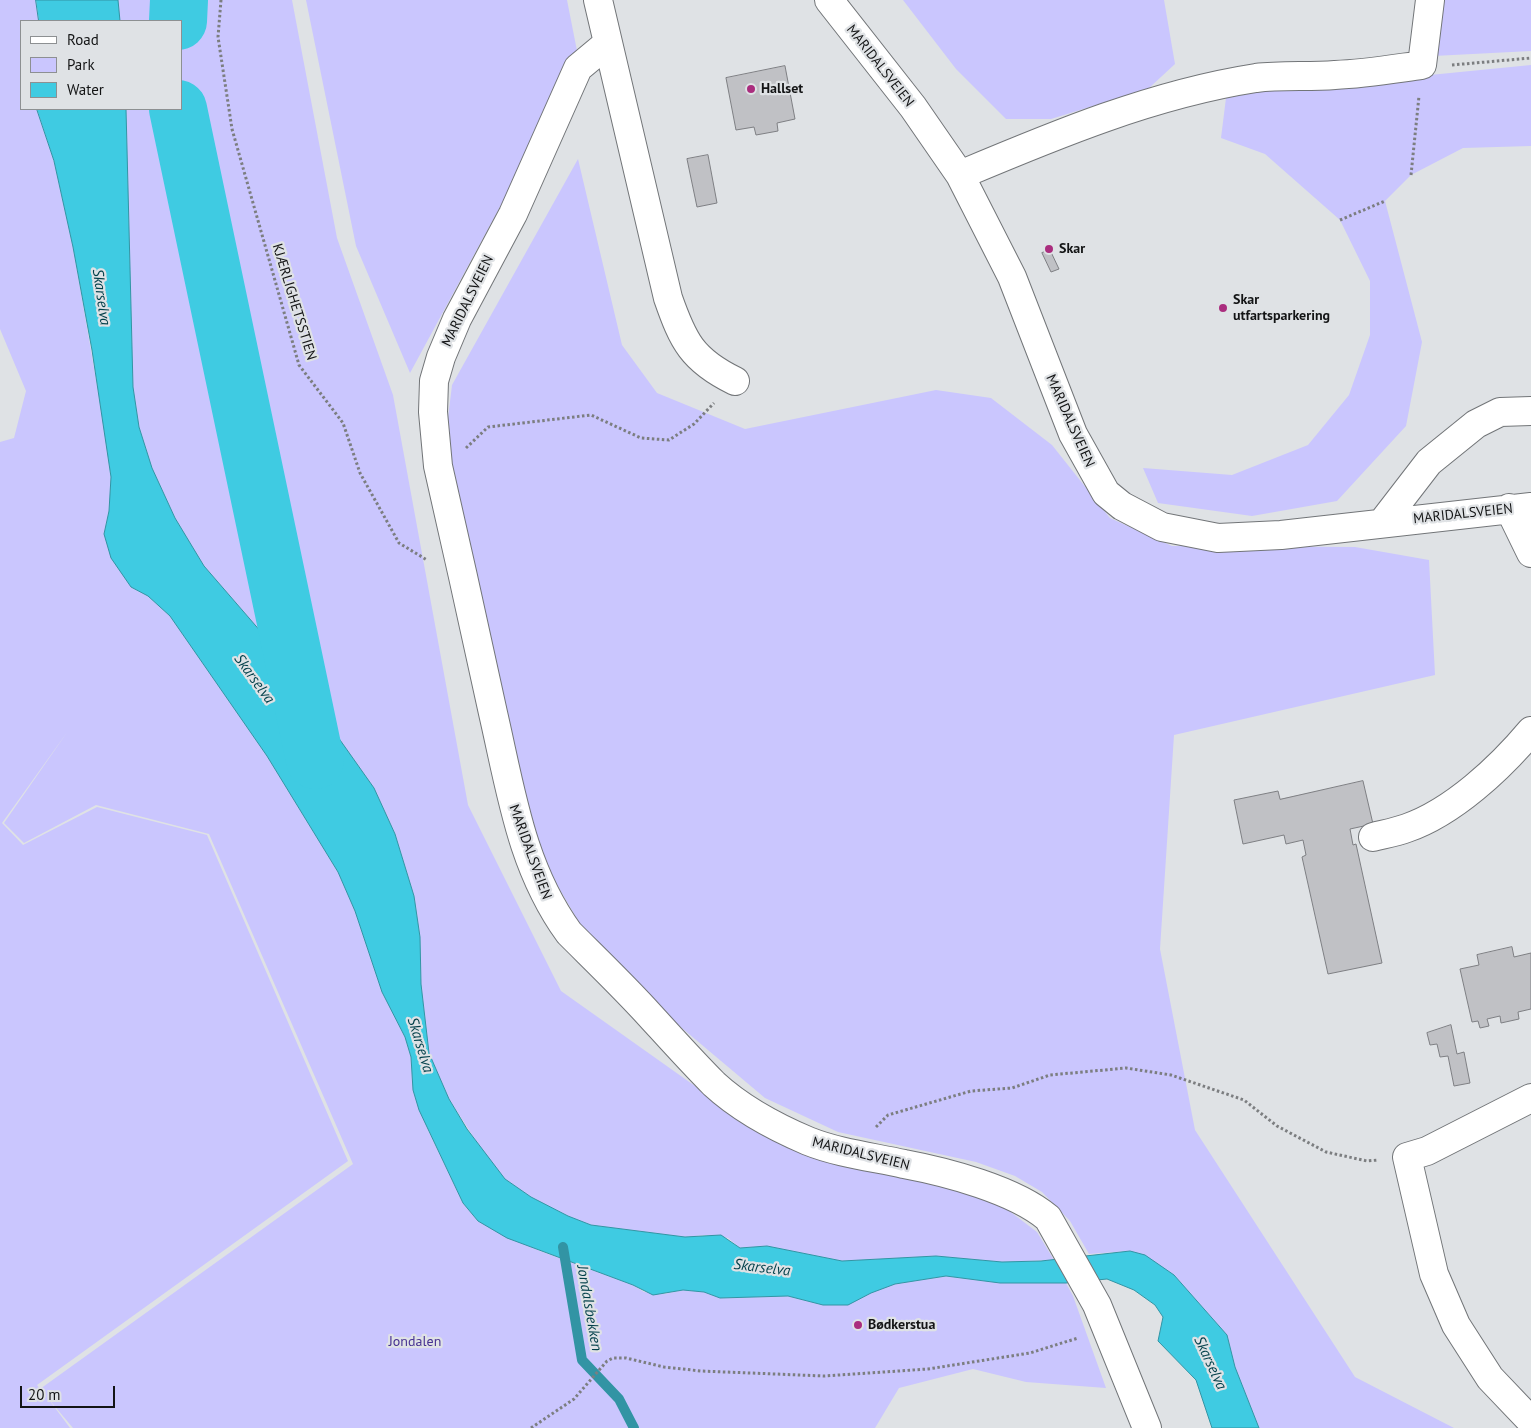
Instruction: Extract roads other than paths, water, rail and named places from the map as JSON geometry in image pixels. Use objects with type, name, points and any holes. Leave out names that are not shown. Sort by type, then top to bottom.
[{"type":"street","points":[[598,0],[668,298],[687,343],[701,361],[716,372],[735,381]]},
{"type":"street","name":"MARIDALSVEIEN","points":[[829,0],[913,107],[960,175],[1012,277],[1073,434],[1106,493],[1142,518],[1162,527],[1218,538],[1281,535],[1520,507]]},
{"type":"street","points":[[960,175],[1066,131],[1108,116],[1208,88],[1257,78],[1337,75],[1422,65],[1430,0]]},
{"type":"street","name":"MARIDALSVEIEN","points":[[608,43],[578,68],[513,214],[457,319],[441,357],[434,381],[432,412],[438,466],[514,813],[537,876],[551,908],[569,933],[715,1084],[780,1128],[810,1142],[852,1154],[906,1164],[1008,1195],[1036,1208],[1048,1218],[1062,1239],[1103,1316],[1146,1428]]},
{"type":"street","points":[[1382,523],[1429,462],[1476,424],[1500,412],[1531,410]]},
{"type":"street","points":[[1520,507],[1531,553]]},
{"type":"street","points":[[1373,837],[1408,828],[1455,801],[1490,775],[1531,732]]},
{"type":"street","points":[[1531,1098],[1427,1151],[1408,1156],[1434,1274],[1456,1325],[1490,1378],[1531,1421]]},
{"type":"water","points":[[36,0],[118,0],[120,20],[39,20]]},
{"type":"water","name":"Skarselva","points":[[37,110],[126,110],[133,387],[139,427],[152,468],[175,518],[204,566],[275,648],[374,788],[395,834],[414,896],[420,937],[421,984],[429,1053],[449,1099],[467,1129],[505,1179],[531,1197],[568,1216],[591,1225],[685,1237],[721,1235],[740,1248],[767,1246],[842,1261],[936,1256],[1002,1262],[1041,1261],[1130,1251],[1145,1255],[1174,1275],[1227,1335],[1235,1367],[1259,1428],[1212,1428],[1196,1380],[1158,1341],[1163,1317],[1155,1305],[1134,1290],[1107,1279],[1066,1283],[1000,1283],[946,1276],[895,1284],[871,1293],[848,1305],[823,1305],[788,1296],[720,1298],[704,1292],[683,1290],[653,1295],[633,1285],[507,1238],[478,1221],[463,1203],[419,1110],[413,1090],[411,1057],[405,1037],[382,992],[355,911],[338,872],[267,756],[170,616],[148,596],[131,587],[111,558],[104,534],[109,511],[111,477],[92,350],[73,247],[54,161]]},
{"type":"waterway","points":[[178,20],[179,0]]},
{"type":"waterway","points":[[178,110],[315,760]]},
{"type":"waterway","name":"Jondalsbekken","points":[[563,1247],[582,1360],[619,1399],[634,1428]]},
{"type":"place","name":"Hallset","points":[[751,89]]},
{"type":"place","name":"Skar","points":[[1049,249]]},
{"type":"place","name":"Skar utfartsparkering","points":[[1223,308]]},
{"type":"place","name":"Bødkerstua","points":[[858,1325]]},
{"type":"park label","name":"Jondalen","points":[[415,1342]]}]
